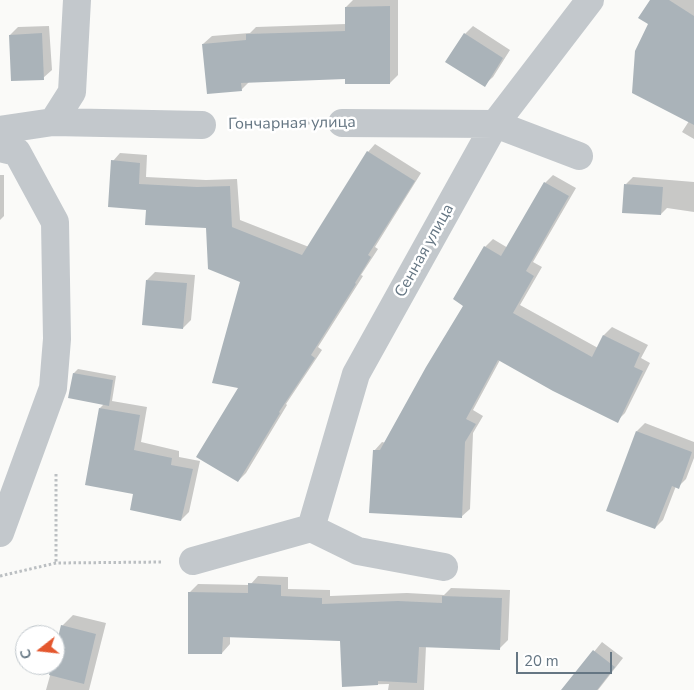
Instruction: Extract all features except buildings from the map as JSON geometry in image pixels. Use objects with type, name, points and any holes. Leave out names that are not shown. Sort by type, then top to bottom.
[{"type":"street","points":[[54,122],[72,92],[77,0]]},
{"type":"street","name":"Сенная улица","points":[[311,528],[356,374],[495,124],[590,0]]},
{"type":"street","points":[[0,130],[54,122],[202,125]]},
{"type":"street","name":"Гончарная улица","points":[[342,123],[495,124],[579,156]]},
{"type":"street","points":[[0,148],[18,152],[55,222],[58,340],[53,388],[0,534]]},
{"type":"street","points":[[193,561],[311,528],[358,551],[444,567]]},
{"type":"path","name":"Гончарная улица","points":[[202,125],[342,123]]},
{"type":"path","points":[[0,576],[56,564],[193,561]]}]
